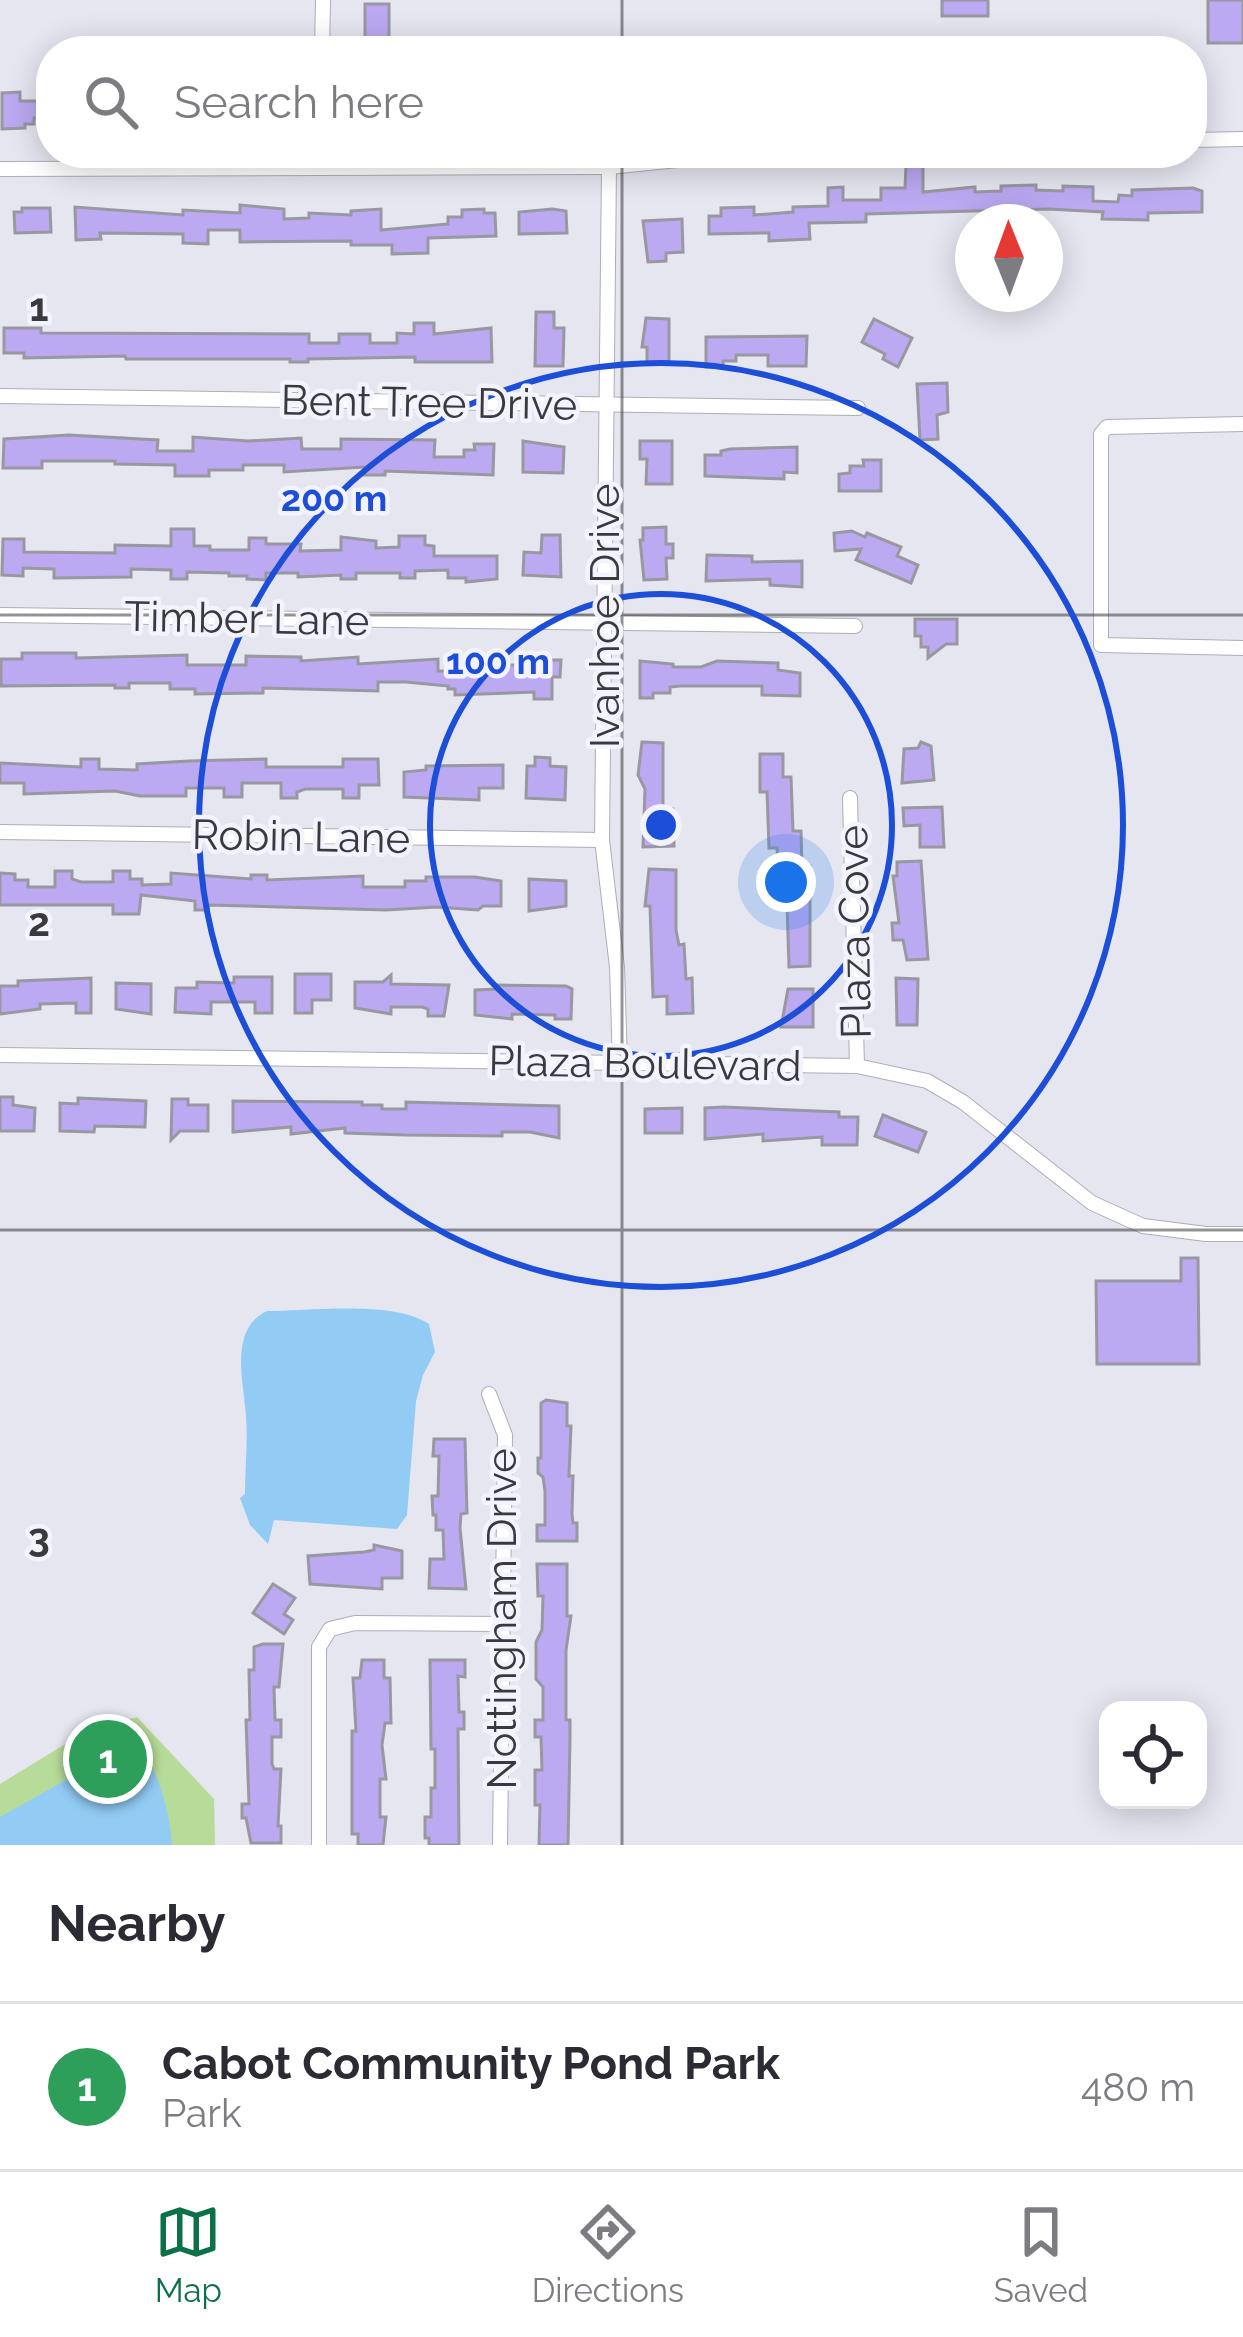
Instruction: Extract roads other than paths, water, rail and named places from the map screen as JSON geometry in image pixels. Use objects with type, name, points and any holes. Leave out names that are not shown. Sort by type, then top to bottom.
[{"type":"street","points":[[322,36],[323,0]]},
{"type":"street","points":[[1207,140],[1243,139]]},
{"type":"street","points":[[0,169],[36,168]]},
{"type":"street","name":"Ivanhoe Drive","points":[[609,168],[602,840],[617,967],[620,1064]]},
{"type":"street","name":"Bent Tree Drive","points":[[0,396],[858,408]]},
{"type":"street","points":[[1243,424],[1107,427],[1101,434],[1101,645],[1243,648]]},
{"type":"street","name":"Timber Lane","points":[[0,615],[855,626]]},
{"type":"street","name":"Plaza Cove","points":[[850,798],[857,1066]]},
{"type":"street","name":"Robin Lane","points":[[0,832],[602,840]]},
{"type":"street","name":"Plaza Boulevard","points":[[0,1055],[857,1066],[927,1081],[963,1102],[1092,1203],[1143,1226],[1243,1234]]},
{"type":"street","name":"Nottingham Drive","points":[[489,1394],[505,1435],[500,1845]]},
{"type":"street","points":[[319,1845],[320,1647],[331,1629],[355,1623],[503,1624]]},
{"type":"water","points":[[373,1309],[429,1324],[435,1352],[416,1401],[407,1515],[397,1529],[274,1520],[268,1544],[250,1525],[240,1498],[245,1494],[247,1436],[241,1358],[247,1330],[267,1311]]},
{"type":"water","points":[[121,1739],[133,1744],[152,1767],[172,1845],[0,1845],[0,1817],[87,1768]]},
{"type":"place","name":"Cabot Community Pond Park","points":[[108,1759]]}]
